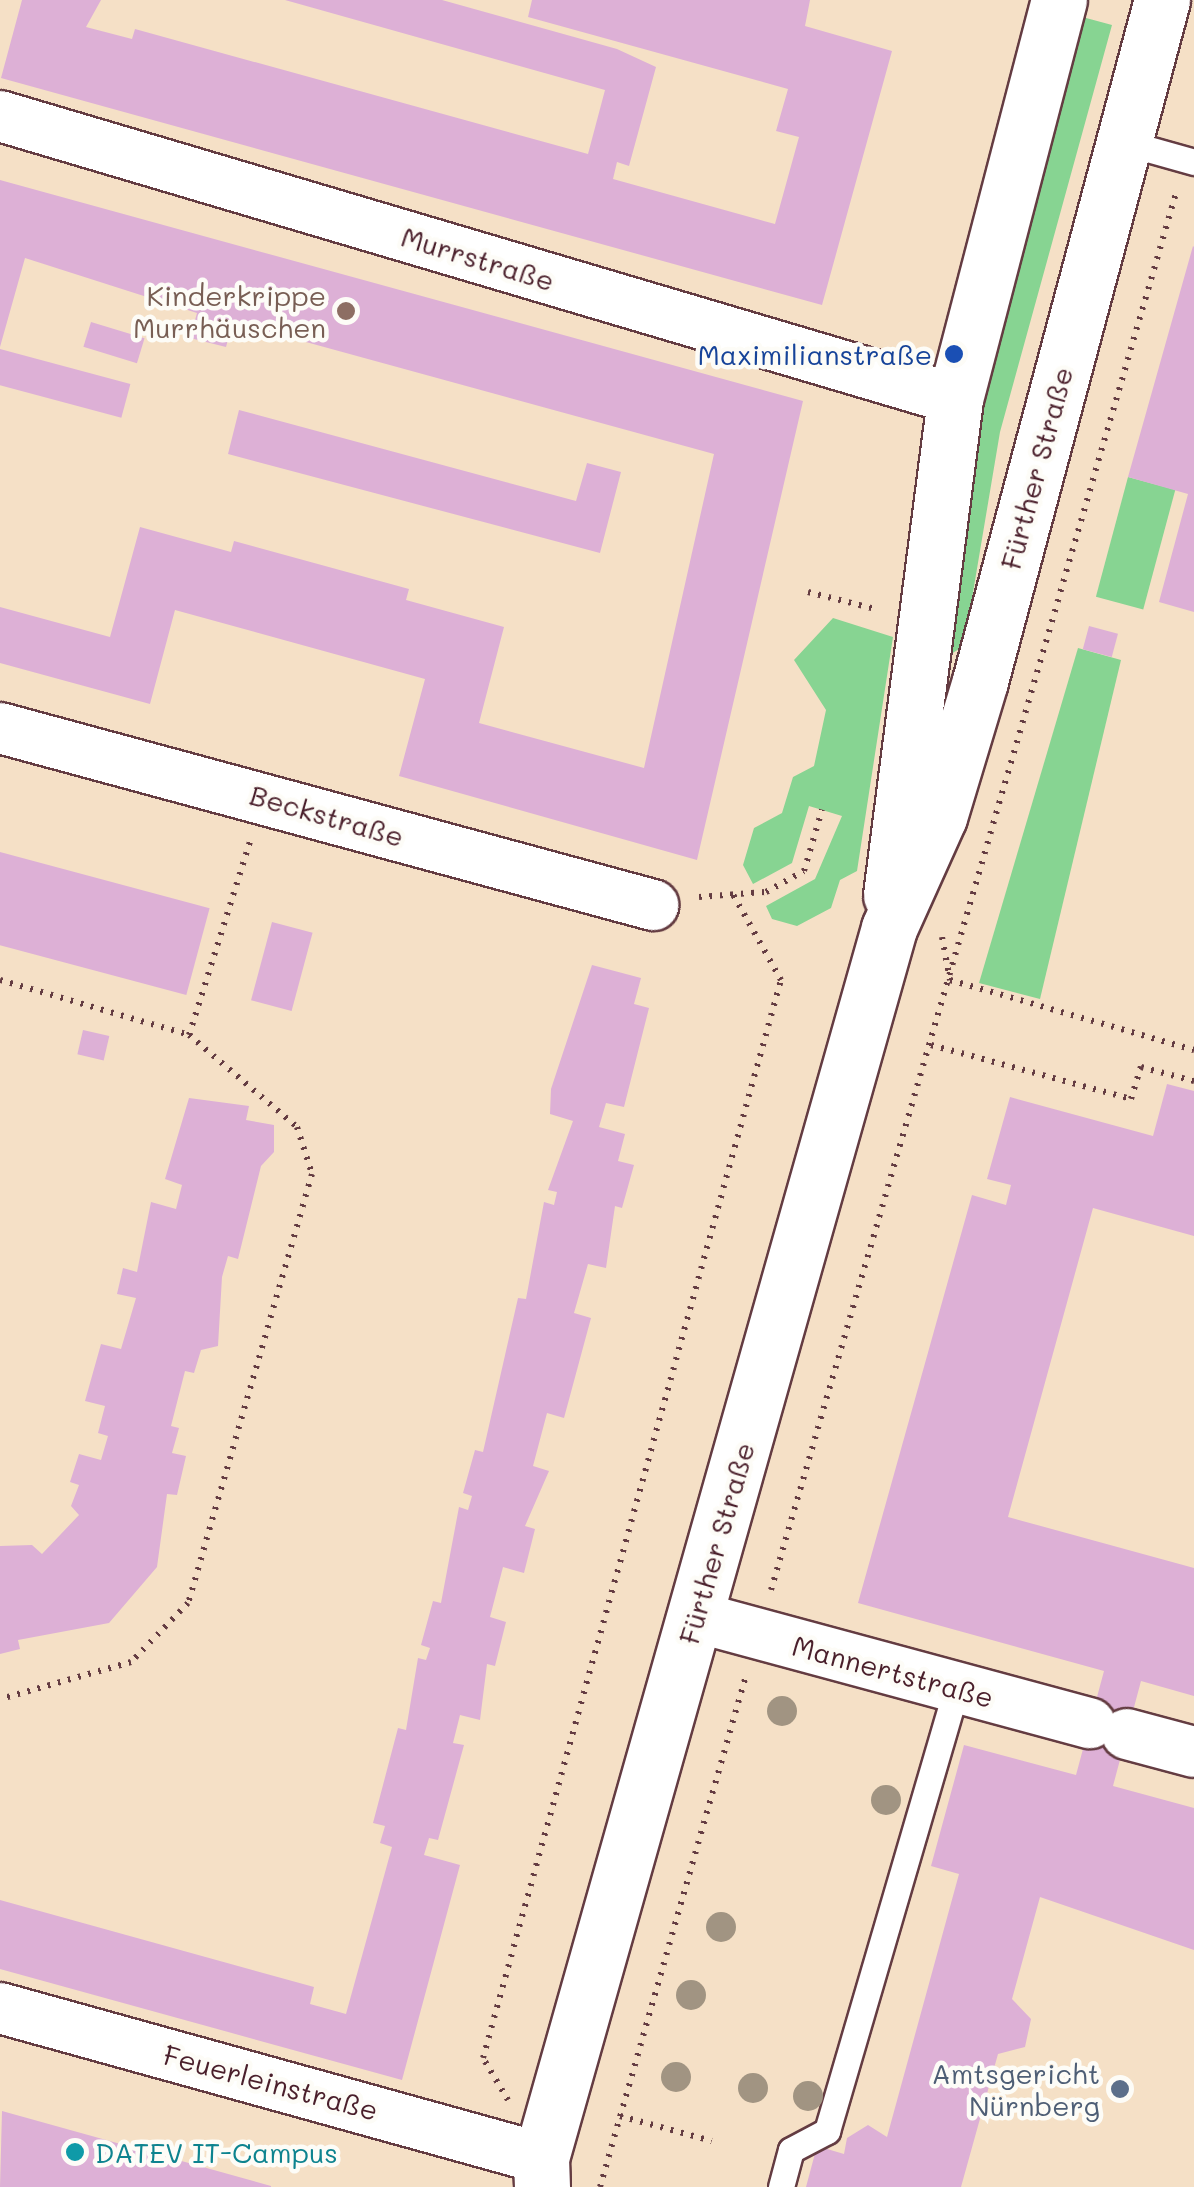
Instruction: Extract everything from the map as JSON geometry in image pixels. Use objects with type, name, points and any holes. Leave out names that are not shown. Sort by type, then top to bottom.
[{"type":"main road","name":"Fürther Straße","points":[[890,928],[918,657],[956,399],[1059,0]]},
{"type":"main road","name":"Fürther Straße","points":[[531,2177],[696,1617],[890,928],[939,817],[980,681],[1162,0]]},
{"type":"street","name":"Murrstraße","points":[[0,116],[956,399]]},
{"type":"street","name":"Beckstraße","points":[[0,728],[264,796],[653,905]]},
{"type":"street","name":"Mannertstraße","points":[[696,1617],[1194,1752]]},
{"type":"street","name":"Feuerleinstraße","points":[[0,2008],[531,2177]]},
{"type":"lane","points":[[1123,142],[1189,161]]},
{"type":"lane","points":[[918,657],[944,682],[980,681]]},
{"type":"lane","points":[[781,2187],[791,2150],[827,2131],[957,1687]]},
{"type":"path","points":[[600,2187],[1189,161]]},
{"type":"path","points":[[808,592],[881,611]]},
{"type":"path","points":[[189,1035],[264,796]]},
{"type":"path","points":[[531,2177],[483,2058],[781,980],[731,891],[766,892],[804,871],[822,810]]},
{"type":"path","points":[[946,925],[950,980]]},
{"type":"path","points":[[0,980],[189,1035],[297,1127],[312,1174],[188,1603],[130,1662],[0,1700]]},
{"type":"path","points":[[950,980],[1194,1050]]},
{"type":"path","points":[[931,1045],[1131,1099],[1141,1067],[1194,1081]]},
{"type":"path","points":[[620,2116],[712,2141]]},
{"type":"green space","points":[[1075,15],[1112,25],[1000,432],[964,646],[951,654],[970,437]]},
{"type":"green space","points":[[1128,477],[1175,490],[1143,609],[1096,597]]},
{"type":"green space","points":[[833,618],[893,637],[857,871],[840,880],[831,908],[797,926],[772,919],[766,906],[815,879],[842,816],[809,806],[792,863],[753,884],[743,865],[754,828],[782,813],[793,777],[814,766],[826,710],[794,660]]},
{"type":"green space","points":[[1078,648],[1121,660],[1040,999],[979,983]]},
{"type":"building","points":[[22,0],[101,0],[86,27],[132,39],[135,29],[588,154],[605,90],[285,0],[442,0],[617,49],[656,67],[629,166],[617,162],[613,179],[775,224],[799,137],[776,131],[788,89],[528,17],[532,0],[810,0],[805,26],[892,51],[822,305],[1,78]]},
{"type":"building","points":[[0,180],[803,401],[697,860],[399,776],[425,679],[175,610],[150,704],[0,663],[0,607],[110,637],[140,527],[231,552],[234,541],[409,589],[406,600],[504,627],[479,723],[644,768],[714,454],[233,322],[226,347],[190,338],[197,313],[25,258],[0,347]]},
{"type":"building","points":[[1193,246],[1194,612],[1159,602],[1188,494],[1128,477]]},
{"type":"building","points":[[91,322],[145,338],[137,363],[83,347]]},
{"type":"building","points":[[0,349],[130,384],[121,418],[0,385]]},
{"type":"building","points":[[239,410],[576,501],[587,463],[621,472],[600,553],[228,454]]},
{"type":"building","points":[[1089,626],[1118,634],[1112,657],[1083,649]]},
{"type":"building","points":[[0,852],[210,908],[186,995],[0,945]]},
{"type":"building","points":[[272,922],[313,933],[292,1011],[251,1000]]},
{"type":"building","points":[[592,965],[641,978],[634,1004],[649,1008],[624,1107],[606,1103],[599,1127],[625,1134],[618,1161],[634,1165],[622,1208],[615,1206],[606,1268],[588,1264],[574,1313],[591,1318],[564,1418],[547,1413],[533,1466],[549,1471],[525,1526],[535,1529],[524,1573],[503,1567],[490,1617],[506,1622],[495,1666],[487,1664],[480,1720],[460,1715],[453,1743],[464,1745],[438,1840],[429,1838],[424,1855],[460,1865],[402,2080],[0,1969],[0,1900],[314,1987],[310,2004],[346,2014],[392,1847],[380,1843],[385,1826],[373,1823],[398,1728],[406,1730],[418,1658],[426,1660],[430,1648],[421,1645],[433,1601],[441,1603],[459,1507],[468,1510],[472,1496],[463,1493],[475,1450],[483,1452],[518,1298],[526,1299],[544,1202],[554,1205],[557,1192],[548,1190],[573,1121],[550,1114],[551,1089]]},
{"type":"building","points":[[83,1030],[109,1036],[104,1060],[77,1054]]},
{"type":"building","points":[[1167,1084],[1194,1091],[1194,1236],[1093,1208],[1008,1517],[1194,1568],[1194,1696],[1141,1681],[1113,1786],[1194,1808],[1194,1950],[1040,1897],[1012,1999],[1031,2019],[1025,2047],[998,2054],[961,2187],[806,2187],[817,2146],[844,2154],[847,2138],[868,2125],[887,2137],[959,1874],[931,1866],[964,1745],[1076,1775],[1104,1671],[858,1603],[972,1195],[1006,1205],[1011,1185],[987,1179],[1010,1097],[1153,1136]]},
{"type":"building","points":[[189,1098],[249,1106],[246,1120],[274,1125],[274,1152],[261,1166],[238,1259],[228,1256],[222,1277],[218,1346],[201,1350],[194,1373],[185,1371],[171,1426],[179,1428],[172,1453],[186,1456],[177,1495],[167,1494],[157,1567],[109,1623],[18,1640],[20,1649],[0,1654],[0,1546],[32,1545],[42,1554],[79,1515],[71,1506],[79,1485],[70,1482],[79,1454],[101,1460],[108,1436],[98,1433],[105,1406],[85,1401],[101,1344],[121,1349],[136,1298],[117,1294],[123,1268],[137,1272],[151,1202],[176,1209],[182,1185],[165,1179]]},
{"type":"building","name":"DATEV IT-Campus","points":[[2,2111],[271,2186],[271,2187],[0,2187]]},
{"type":"place","name":"Kinderkrippe Murrhäuschen","points":[[346,311]]},
{"type":"place","name":"Maximilianstraße","points":[[954,354]]},
{"type":"place","name":"Amtsgericht Nürnberg","points":[[1120,2089]]},
{"type":"place","name":"DATEV IT-Campus","points":[[75,2152]]}]
